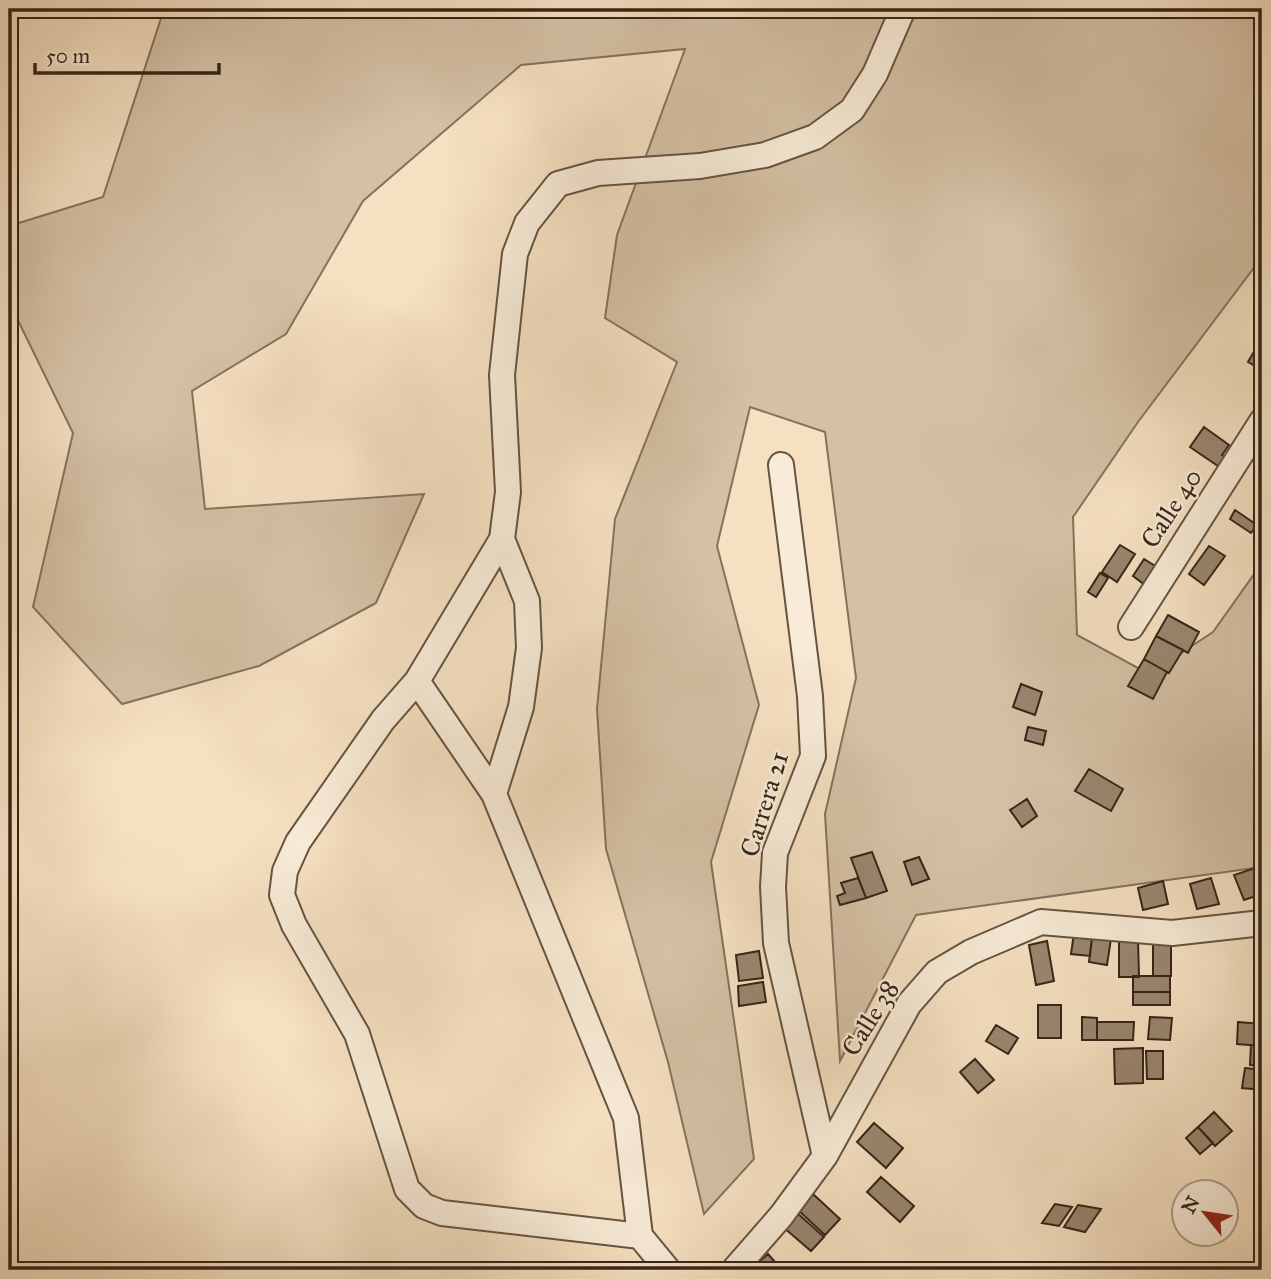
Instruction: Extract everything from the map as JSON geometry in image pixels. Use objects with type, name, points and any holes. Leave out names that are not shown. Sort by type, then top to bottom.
[{"type":"street","points":[[640,1236],[442,1213],[424,1206],[407,1189],[357,1034],[290,915],[282,895],[285,871],[298,842],[383,720],[417,681],[502,539],[508,492],[502,375],[515,254],[527,223],[541,202],[558,184],[598,173],[700,166],[765,155],[815,137],[852,110],[875,74],[903,9]]},
{"type":"street","name":"Calle 40","points":[[1131,627],[1262,421]]},
{"type":"street","name":"Carrera 21","points":[[781,465],[810,695],[813,756],[775,853],[773,887],[776,943],[825,1156]]},
{"type":"street","points":[[494,794],[521,707],[529,648],[527,601],[502,539]]},
{"type":"street","points":[[417,681],[494,794],[626,1118],[640,1236],[668,1270]]},
{"type":"street","name":"Calle 38","points":[[734,1270],[781,1216],[825,1156],[909,1004],[937,972],[971,953],[1041,922],[1172,933],[1262,923]]},
{"type":"shaded area","points":[[164,9],[1262,9],[1262,257],[1138,422],[1073,517],[1077,635],[1149,674],[1213,632],[1262,563],[1262,867],[916,915],[840,1061],[825,814],[856,678],[825,432],[750,407],[717,546],[759,705],[711,862],[754,1159],[704,1214],[668,1062],[606,849],[597,709],[615,519],[677,362],[605,318],[617,235],[685,49],[521,65],[363,201],[286,334],[192,391],[205,509],[424,494],[376,603],[259,666],[122,704],[33,607],[73,433],[9,302],[9,226],[103,197]]},
{"type":"building","points":[[1262,338],[1262,370],[1248,362]]},
{"type":"building","points":[[1204,427],[1229,445],[1222,455],[1227,458],[1221,468],[1190,447]]},
{"type":"building","points":[[1235,510],[1257,525],[1251,533],[1230,519]]},
{"type":"building","points":[[1120,545],[1135,554],[1117,582],[1102,572]]},
{"type":"building","points":[[1209,546],[1225,556],[1204,585],[1189,574]]},
{"type":"building","points":[[1144,559],[1157,567],[1145,585],[1133,576]]},
{"type":"building","points":[[1100,573],[1108,578],[1096,597],[1088,592]]},
{"type":"building","points":[[1168,615],[1199,632],[1188,653],[1156,636]]},
{"type":"building","points":[[1156,636],[1183,650],[1169,673],[1144,659]]},
{"type":"building","points":[[1144,659],[1167,672],[1153,699],[1128,686]]},
{"type":"building","points":[[1021,684],[1042,692],[1035,715],[1013,707]]},
{"type":"building","points":[[1028,727],[1046,731],[1043,745],[1025,740]]},
{"type":"building","points":[[1089,769],[1123,789],[1111,811],[1075,791]]},
{"type":"building","points":[[1027,799],[1037,816],[1022,827],[1010,810]]},
{"type":"building","points":[[872,852],[887,891],[866,898],[851,858]]},
{"type":"building","points":[[919,857],[929,879],[912,885],[904,862]]},
{"type":"building","points":[[1255,868],[1262,894],[1244,900],[1234,875]]},
{"type":"building","points":[[858,878],[866,898],[840,905],[837,896],[845,893],[841,883]]},
{"type":"building","points":[[1211,878],[1219,904],[1197,909],[1190,884]]},
{"type":"building","points":[[1163,881],[1168,904],[1143,910],[1138,888]]},
{"type":"building","points":[[1075,926],[1093,929],[1090,956],[1071,954]]},
{"type":"building","points":[[1093,929],[1112,932],[1107,965],[1089,962]]},
{"type":"building","points":[[1153,939],[1171,939],[1171,976],[1153,976]]},
{"type":"building","points":[[1119,940],[1138,940],[1139,977],[1119,977]]},
{"type":"building","points":[[1047,941],[1054,981],[1036,985],[1029,945]]},
{"type":"building","points":[[759,951],[763,978],[739,981],[736,955]]},
{"type":"building","points":[[1133,976],[1170,976],[1170,992],[1133,992]]},
{"type":"building","points":[[763,982],[766,1002],[739,1006],[738,986]]},
{"type":"building","points":[[1133,992],[1170,992],[1170,1005],[1133,1005]]},
{"type":"building","points":[[1038,1005],[1061,1005],[1061,1038],[1038,1038]]},
{"type":"building","points":[[1082,1017],[1097,1018],[1097,1040],[1082,1040]]},
{"type":"building","points":[[1150,1017],[1172,1018],[1170,1040],[1148,1039]]},
{"type":"building","points":[[1097,1022],[1134,1022],[1133,1040],[1097,1040]]},
{"type":"building","points":[[1238,1022],[1262,1024],[1262,1046],[1237,1044]]},
{"type":"building","points":[[996,1025],[1018,1038],[1008,1054],[986,1041]]},
{"type":"building","points":[[1251,1045],[1262,1046],[1262,1066],[1250,1065]]},
{"type":"building","points":[[1143,1048],[1143,1083],[1115,1084],[1114,1049]]},
{"type":"building","points":[[1146,1051],[1163,1051],[1163,1079],[1147,1079]]},
{"type":"building","points":[[975,1059],[994,1080],[978,1093],[960,1072]]},
{"type":"building","points":[[1245,1068],[1262,1070],[1262,1090],[1242,1088]]},
{"type":"building","points":[[1214,1112],[1232,1131],[1215,1146],[1198,1127]]},
{"type":"building","points":[[874,1123],[903,1148],[886,1168],[857,1142]]},
{"type":"building","points":[[1198,1127],[1213,1143],[1200,1154],[1186,1138]]},
{"type":"building","points":[[881,1177],[914,1206],[900,1222],[867,1192]]},
{"type":"building","points":[[813,1194],[840,1219],[825,1235],[798,1210]]},
{"type":"building","points":[[1055,1204],[1072,1207],[1059,1226],[1042,1223]]},
{"type":"building","points":[[1078,1205],[1101,1209],[1085,1232],[1064,1227]]},
{"type":"building","points":[[796,1212],[824,1237],[811,1251],[783,1227]]},
{"type":"building","points":[[768,1254],[782,1270],[752,1268]]},
{"type":"building","points":[[1181,1265],[1182,1270],[1138,1270],[1137,1267]]}]
